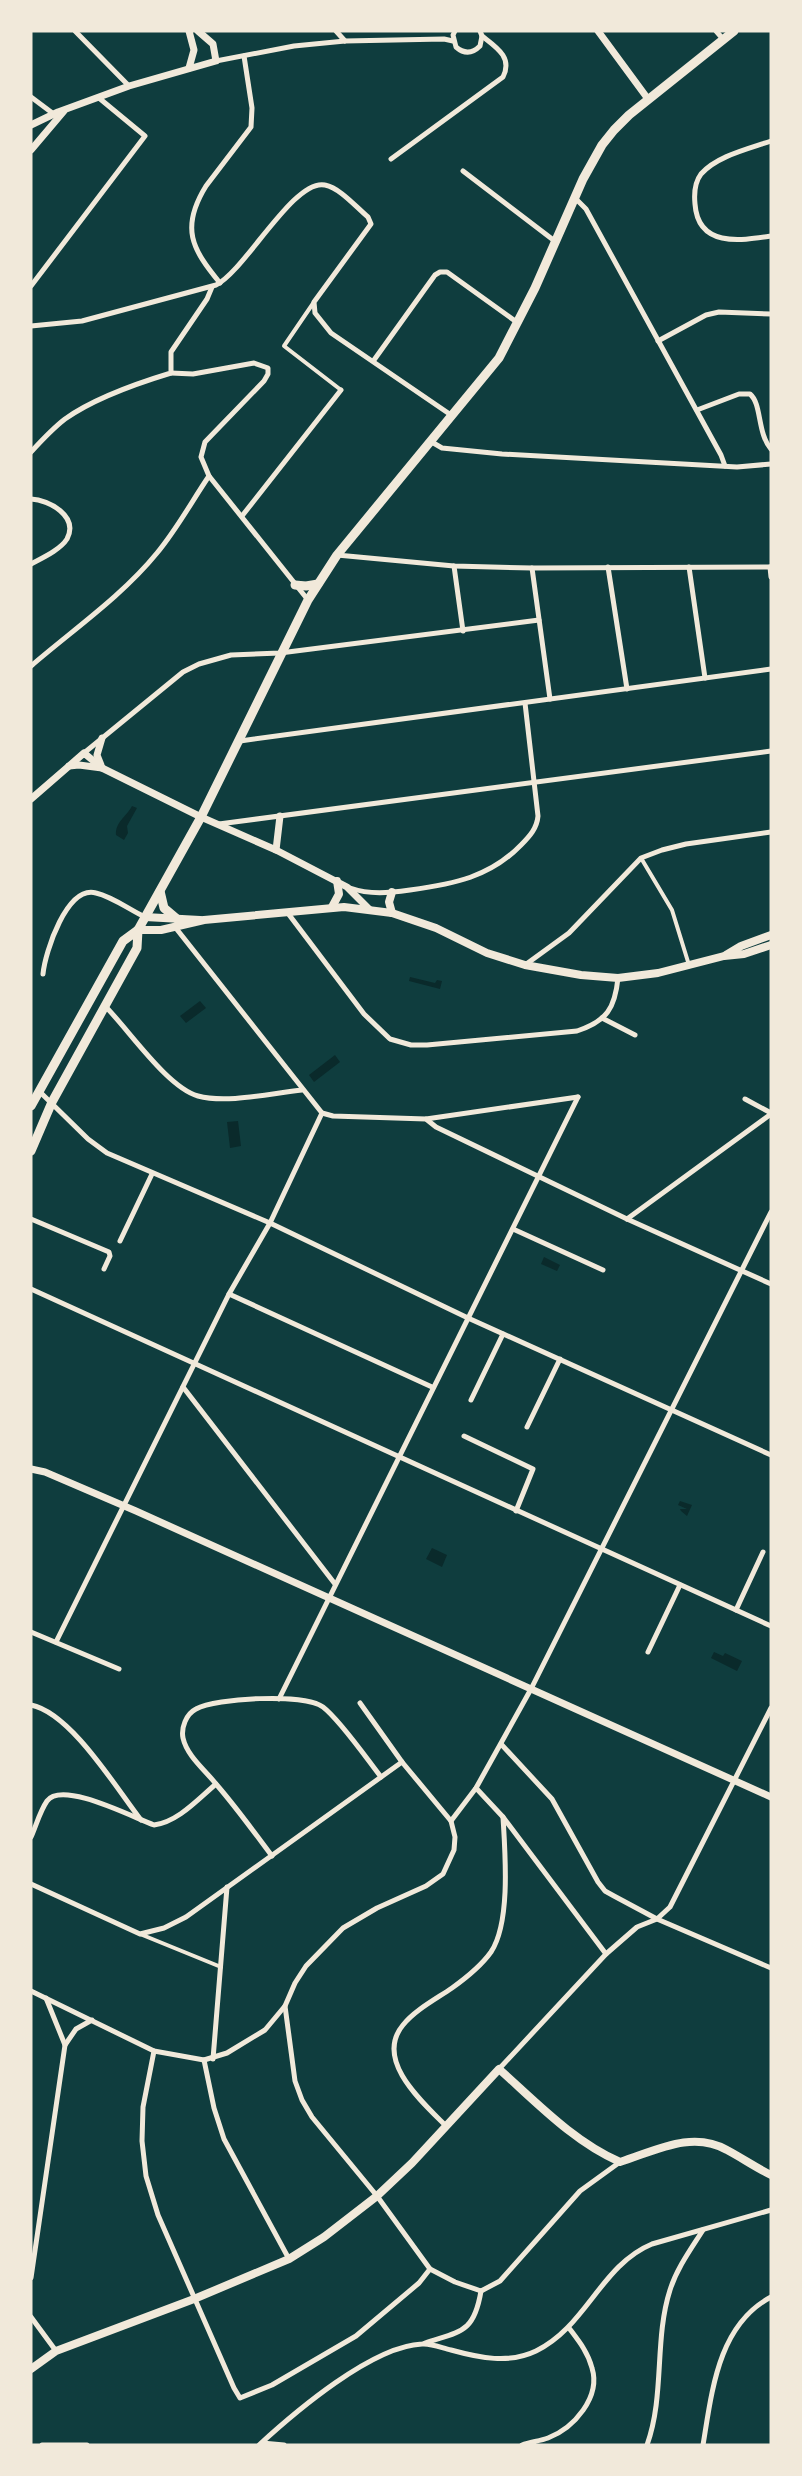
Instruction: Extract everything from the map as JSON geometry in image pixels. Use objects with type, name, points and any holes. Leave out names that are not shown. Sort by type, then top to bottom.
[{"type":"main road","points":[[31,1151],[52,1102],[137,948],[138,930],[202,817],[240,741],[280,653],[308,600],[336,555],[499,358],[518,323],[556,242],[585,174],[611,133],[648,99],[734,31]]},
{"type":"main road","points":[[295,585],[318,584]]},
{"type":"main road","points":[[332,907],[338,894],[337,882]]},
{"type":"main road","points":[[160,891],[164,908],[176,923]]},
{"type":"main road","points":[[392,892],[389,902],[392,913]]},
{"type":"main road","points":[[31,1106],[38,1090],[123,941],[138,930],[176,923],[332,907],[370,910],[392,913],[436,928],[487,953],[525,965],[581,975],[618,978],[658,973],[724,956],[744,954],[771,946]]},
{"type":"main road","points":[[145,917],[176,923]]},
{"type":"main road","points":[[724,956],[741,946],[771,935]]},
{"type":"main road","points":[[31,2369],[56,2351],[194,2299],[289,2259],[324,2238],[377,2196],[499,2069],[561,2124],[594,2149],[620,2162],[670,2145],[695,2141],[726,2149],[771,2174]]},
{"type":"street","points":[[75,31],[129,86]]},
{"type":"street","points":[[189,31],[194,50],[189,68]]},
{"type":"street","points":[[198,31],[213,44],[216,61]]},
{"type":"street","points":[[336,31],[345,41]]},
{"type":"street","points":[[598,31],[648,99]]},
{"type":"street","points":[[716,31],[723,40]]},
{"type":"street","points":[[391,159],[503,77],[506,66],[502,52],[481,34]]},
{"type":"street","points":[[480,46],[481,34]]},
{"type":"street","points":[[31,150],[56,116],[64,110],[129,86],[216,61],[294,46],[345,41],[444,39],[454,36],[456,47],[465,53],[470,53],[490,42]]},
{"type":"street","points":[[216,285],[196,251],[192,236],[192,219],[200,196],[206,186],[250,126],[252,108],[244,56]]},
{"type":"street","points":[[31,97],[56,116]]},
{"type":"street","points":[[31,286],[145,136],[98,98]]},
{"type":"street","points":[[31,125],[56,116]]},
{"type":"street","points":[[771,141],[715,163],[700,176],[694,194],[697,218],[702,228],[713,236],[737,239],[771,236]]},
{"type":"street","points":[[463,171],[556,242]]},
{"type":"street","points":[[171,374],[171,352],[216,285],[294,199],[312,187],[326,185],[333,188],[368,217],[372,224],[284,346],[341,390],[242,516]]},
{"type":"street","points":[[574,197],[586,209],[721,454],[724,466]]},
{"type":"street","points":[[374,360],[435,275],[440,272],[447,272],[518,323]]},
{"type":"street","points":[[31,326],[82,321],[216,285]]},
{"type":"street","points":[[314,302],[315,313],[331,333],[374,360],[451,415]]},
{"type":"street","points":[[658,341],[706,315],[719,312],[771,314]]},
{"type":"street","points":[[31,452],[51,430],[67,418],[133,384],[171,374],[193,374],[254,363],[268,368],[268,374],[264,381],[204,442],[201,457],[209,476],[308,600]]},
{"type":"street","points":[[697,410],[739,394],[750,394],[756,402],[763,438],[771,449]]},
{"type":"street","points":[[430,441],[442,448],[502,454],[724,466],[771,464]]},
{"type":"street","points":[[31,666],[123,588],[147,564],[168,539],[209,476]]},
{"type":"street","points":[[31,499],[52,503],[66,516],[69,532],[62,545],[31,564]]},
{"type":"street","points":[[336,555],[454,566],[532,568],[770,567],[771,577]]},
{"type":"street","points":[[454,566],[463,631]]},
{"type":"street","points":[[608,567],[627,689]]},
{"type":"street","points":[[689,567],[704,678]]},
{"type":"street","points":[[532,568],[550,699]]},
{"type":"street","points":[[31,799],[68,766],[183,672],[199,664],[232,655],[280,653],[539,620]]},
{"type":"street","points":[[240,741],[771,669]]},
{"type":"street","points":[[84,754],[102,768],[202,817],[276,850],[347,887],[371,893],[392,892],[460,882],[502,863],[528,838],[537,823],[536,782],[525,702]]},
{"type":"street","points":[[102,738],[97,755],[102,768]]},
{"type":"street","points":[[219,824],[771,751]]},
{"type":"street","points":[[68,766],[78,765],[102,768]]},
{"type":"street","points":[[276,850],[280,816]]},
{"type":"street","points":[[525,965],[569,933],[641,858],[686,844],[771,832]]},
{"type":"street","points":[[641,858],[672,910],[689,966]]},
{"type":"street","points":[[347,887],[370,910]]},
{"type":"street","points":[[43,974],[47,951],[52,938],[69,906],[77,897],[88,892],[96,893],[145,917]]},
{"type":"street","points":[[287,912],[364,1014],[383,1034],[401,1043],[427,1045],[577,1031],[589,1028],[602,1018],[613,1004],[618,978]]},
{"type":"street","points":[[176,923],[302,1090],[322,1113],[333,1116],[426,1119],[578,1098],[513,1230],[432,1387],[279,1699]]},
{"type":"street","points":[[106,1006],[171,1081],[197,1096],[224,1098],[302,1090]]},
{"type":"street","points":[[602,1018],[635,1035]]},
{"type":"street","points":[[38,1090],[97,1146],[107,1153],[152,1174],[270,1223],[468,1318],[771,1455]]},
{"type":"street","points":[[627,1219],[771,1113],[745,1099]]},
{"type":"street","points":[[56,1642],[230,1294],[270,1223],[322,1113]]},
{"type":"street","points":[[426,1119],[436,1127],[539,1178],[771,1284]]},
{"type":"street","points":[[120,1241],[152,1174]]},
{"type":"street","points":[[451,1821],[476,1788],[531,1689],[771,1212]]},
{"type":"street","points":[[31,1218],[108,1252],[110,1256],[104,1270]]},
{"type":"street","points":[[513,1230],[603,1270]]},
{"type":"street","points":[[31,1290],[771,1626]]},
{"type":"street","points":[[230,1294],[432,1387]]},
{"type":"street","points":[[471,1400],[503,1334]]},
{"type":"street","points":[[527,1427],[560,1359]]},
{"type":"street","points":[[183,1387],[335,1584]]},
{"type":"street","points":[[464,1436],[533,1469],[516,1511]]},
{"type":"street","points":[[31,1469],[44,1472],[124,1506],[771,1797]]},
{"type":"street","points":[[736,1610],[764,1552]]},
{"type":"street","points":[[648,1652],[680,1585]]},
{"type":"street","points":[[31,1632],[119,1669]]},
{"type":"street","points":[[272,1856],[190,1753],[182,1734],[187,1718],[196,1709],[216,1703],[279,1699],[298,1700],[322,1707],[382,1777]]},
{"type":"street","points":[[31,1991],[154,2051],[204,2060],[213,2059],[245,2044],[265,2030],[285,2006],[295,1983],[306,1966],[343,1928],[377,1908],[426,1886],[443,1874],[454,1850],[455,1837],[451,1821],[402,1762],[360,1703]]},
{"type":"street","points":[[31,1705],[45,1709],[71,1729],[140,1820]]},
{"type":"street","points":[[499,2069],[606,1954],[637,1927],[658,1919],[670,1907],[771,1708]]},
{"type":"street","points":[[501,1744],[552,1798],[598,1882],[605,1891],[658,1919],[771,1968]]},
{"type":"street","points":[[140,1934],[174,1924],[402,1762]]},
{"type":"street","points":[[31,1837],[48,1800],[56,1795],[68,1794],[85,1798],[154,1825],[165,1823],[216,1784]]},
{"type":"street","points":[[476,1788],[503,1816],[606,1954]]},
{"type":"street","points":[[446,2126],[429,2109],[400,2072],[393,2045],[404,2024],[482,1964],[496,1943],[504,1912],[503,1816]]},
{"type":"street","points":[[31,1884],[140,1934],[221,1967]]},
{"type":"street","points":[[213,2059],[227,1887]]},
{"type":"street","points":[[46,1998],[65,2045]]},
{"type":"street","points":[[285,2006],[290,2058],[295,2081],[302,2100],[312,2117],[377,2196],[430,2269],[455,2282],[481,2291],[500,2281],[580,2191],[620,2162]]},
{"type":"street","points":[[31,2278],[65,2045],[76,2029],[92,2020]]},
{"type":"street","points":[[154,2051],[144,2107],[142,2141],[146,2176],[158,2215],[240,2398],[272,2385],[356,2336],[419,2283],[430,2269]]},
{"type":"street","points":[[204,2060],[214,2108],[224,2139],[289,2259]]},
{"type":"street","points":[[424,2344],[482,2359],[511,2358],[536,2351],[569,2328],[615,2269],[635,2252],[652,2244],[771,2210]]},
{"type":"street","points":[[647,2445],[655,2421],[664,2323],[669,2292],[676,2274],[703,2230]]},
{"type":"street","points":[[260,2444],[313,2399],[364,2366],[399,2349],[424,2344],[466,2329],[476,2313],[481,2291]]},
{"type":"street","points":[[703,2445],[715,2383],[729,2338],[756,2305],[771,2297]]},
{"type":"street","points":[[31,2317],[56,2351]]},
{"type":"street","points":[[522,2445],[549,2438],[567,2428],[576,2419],[590,2396],[594,2385],[593,2369],[583,2347],[569,2328]]},
{"type":"street","points":[[260,2444],[284,2445]]},
{"type":"street","points":[[42,2445],[87,2445]]},
{"type":"water","points":[[132,806],[137,808],[127,826],[128,833],[124,840],[116,835],[116,830]]},
{"type":"water","points":[[410,977],[435,983],[437,980],[442,981],[440,989],[409,981]]},
{"type":"water","points":[[200,1001],[206,1008],[186,1023],[180,1016]]},
{"type":"water","points":[[335,1055],[340,1062],[314,1082],[309,1075]]},
{"type":"water","points":[[238,1121],[241,1146],[230,1148],[227,1122]]},
{"type":"water","points":[[544,1257],[560,1265],[557,1271],[541,1264]]},
{"type":"water","points":[[680,1501],[692,1505],[687,1516],[680,1509],[687,1509],[678,1505]]},
{"type":"water","points":[[432,1548],[447,1555],[442,1567],[426,1559]]},
{"type":"water","points":[[714,1652],[723,1656],[725,1653],[742,1661],[737,1671],[711,1658]]}]
